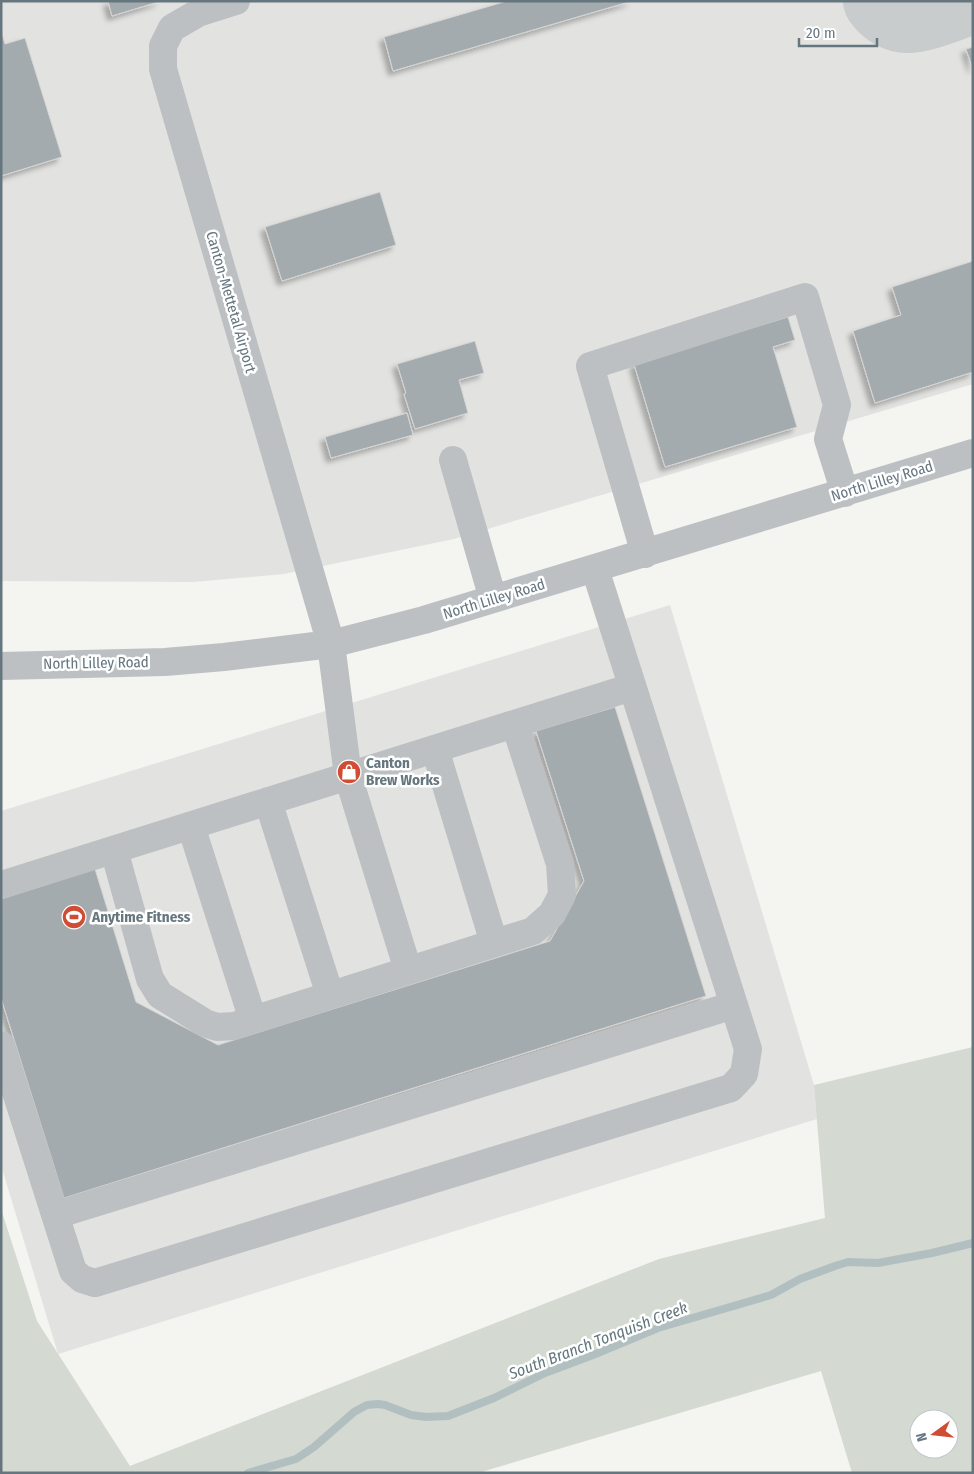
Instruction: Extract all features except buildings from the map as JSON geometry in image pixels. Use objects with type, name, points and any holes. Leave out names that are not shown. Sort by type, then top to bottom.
[{"type":"street","name":"Canton-Mettetal Airport","points":[[236,1],[198,13],[172,28],[164,46],[163,69],[331,644],[348,776],[408,970]]},
{"type":"street","points":[[645,554],[590,366],[805,297],[837,405],[828,439],[845,492]]},
{"type":"street","name":"North Lilley Road","points":[[1,666],[165,662],[331,644],[424,620],[973,453]]},
{"type":"street","points":[[453,460],[493,599]]},
{"type":"street","points":[[1,1045],[73,1271],[82,1279],[95,1283],[731,1088],[744,1074],[748,1049],[595,569]]},
{"type":"street","points":[[1,885],[632,686]]},
{"type":"street","points":[[114,850],[150,980],[160,995],[205,1023],[217,1027],[234,1026],[533,931],[552,914],[562,894],[560,864],[515,724]]},
{"type":"street","points":[[435,748],[494,943]]},
{"type":"street","points":[[268,801],[330,995]]},
{"type":"street","points":[[191,826],[253,1020]]},
{"type":"street","points":[[56,1215],[734,1005]]},
{"type":"shaded area","points":[[1,1],[973,1],[973,384],[454,539],[284,574],[193,582],[1,581]]},
{"type":"shaded area","points":[[670,605],[814,1085],[817,1119],[58,1354],[1,1165],[1,811]]},
{"type":"shaded area","points":[[973,1047],[973,1473],[852,1473],[821,1371],[478,1473],[1,1473],[1,1209],[37,1321],[130,1466],[659,1259],[825,1218],[814,1085]]},
{"type":"waterway","name":"South Branch Tonquish Creek","points":[[248,1473],[296,1459],[314,1447],[354,1412],[367,1405],[385,1405],[411,1415],[426,1417],[448,1416],[494,1398],[545,1373],[658,1328],[771,1295],[800,1279],[835,1266],[848,1262],[878,1263],[973,1243]]},
{"type":"taxiway","points":[[878,1],[891,13],[899,17],[908,18],[929,14],[967,1]]},
{"type":"place","name":"Canton Brew Works","points":[[349,772]]},
{"type":"place","name":"Anytime Fitness","points":[[74,917]]}]
